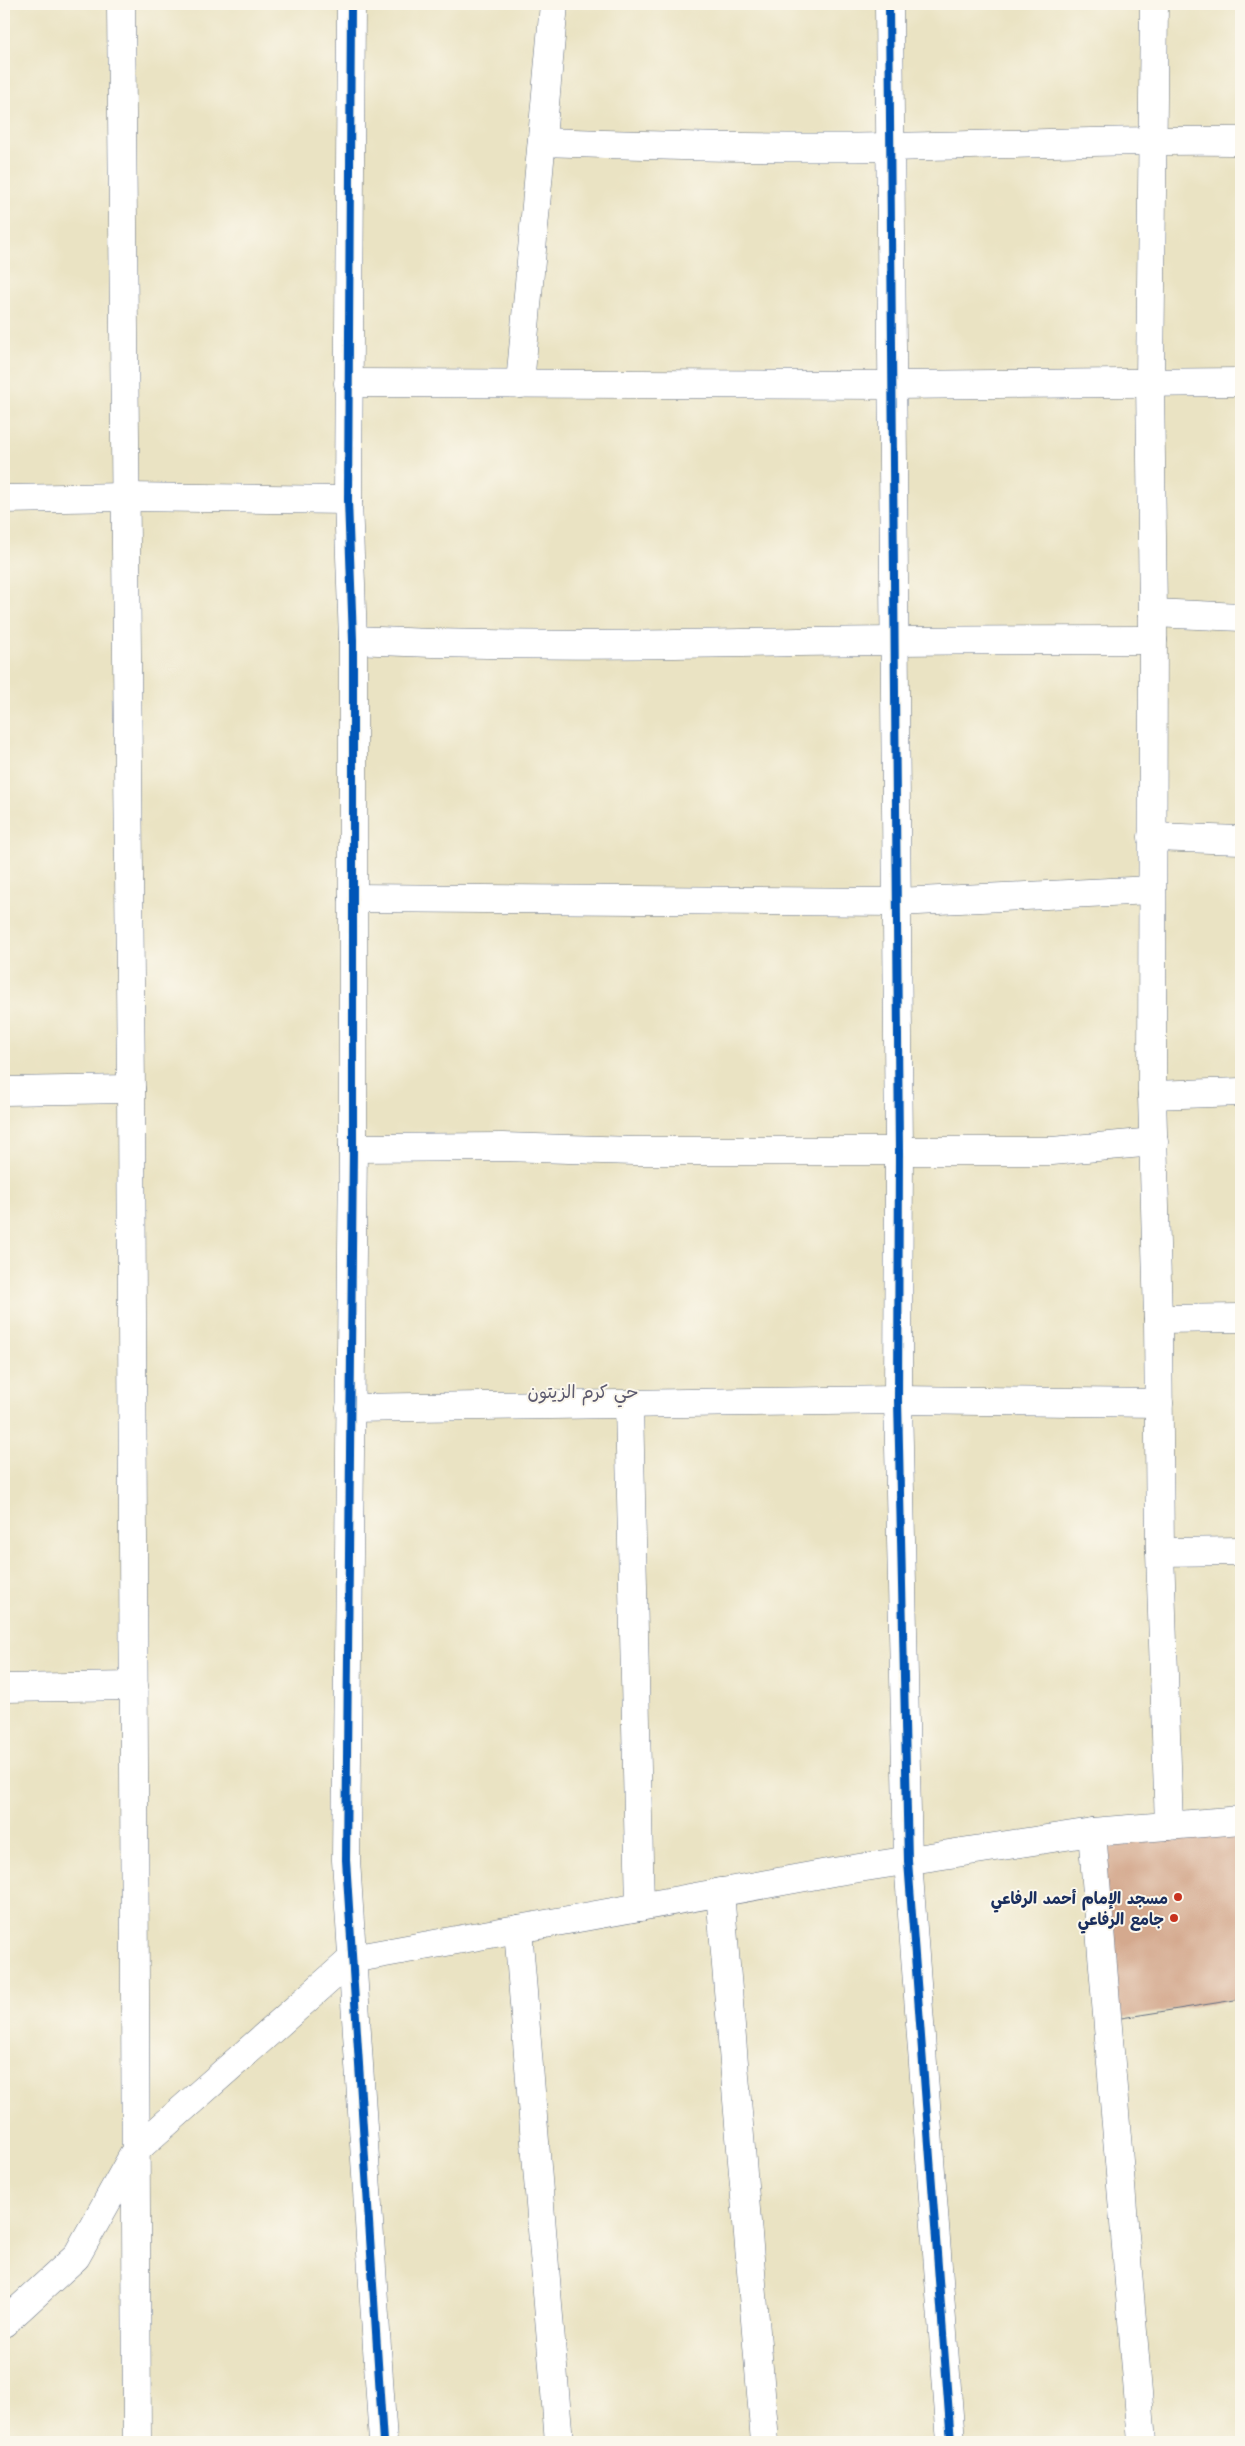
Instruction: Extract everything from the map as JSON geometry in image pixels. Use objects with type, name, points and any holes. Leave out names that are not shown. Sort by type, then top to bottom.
[{"type":"street","points":[[121,4],[131,1089],[137,2442]]},
{"type":"street","points":[[352,4],[348,500],[353,640],[353,1148],[346,1860],[383,2442]]},
{"type":"street","points":[[520,384],[554,4]]},
{"type":"street","points":[[889,4],[899,1151],[898,1400],[908,1861],[951,2442]]},
{"type":"street","points":[[1154,4],[1150,382],[1153,613],[1152,1095],[1158,1319],[1160,1552],[1169,1826]]},
{"type":"street","points":[[542,142],[688,147],[889,147],[1154,140],[1241,141]]},
{"type":"street","points":[[348,383],[892,385],[1241,382]]},
{"type":"street","points":[[4,499],[126,497],[348,500]]},
{"type":"street","points":[[1153,613],[1241,617]]},
{"type":"street","points":[[353,640],[432,644],[650,646],[894,641],[1153,640]]},
{"type":"street","points":[[1152,837],[1241,840]]},
{"type":"street","points":[[353,898],[897,902],[1152,890]]},
{"type":"street","points":[[4,1091],[131,1089]]},
{"type":"street","points":[[1152,1095],[1241,1092]]},
{"type":"street","points":[[353,1148],[503,1147],[634,1151],[1052,1151],[1154,1142]]},
{"type":"street","points":[[1158,1319],[1241,1318]]},
{"type":"street","points":[[350,1408],[898,1400],[1159,1402]]},
{"type":"street","points":[[629,1404],[640,1907]]},
{"type":"street","points":[[1160,1552],[1241,1551]]},
{"type":"street","points":[[4,1688],[134,1686]]},
{"type":"street","points":[[4,2323],[76,2257],[136,2150],[352,1958],[720,1892],[1092,1832],[1241,1820]]},
{"type":"street","points":[[1092,1832],[1142,2442]]},
{"type":"street","points":[[720,1892],[765,2442]]},
{"type":"street","points":[[518,1929],[559,2442]]},
{"type":"building","name":"جامع الرفاعي","points":[[1241,1826],[1241,1999],[1115,2019],[1100,1837]]},
{"type":"cycle path","points":[[351,4],[348,500],[353,640],[353,1148],[346,1860],[383,2442]]},
{"type":"cycle path","points":[[889,4],[899,1151],[898,1400],[908,1861],[951,2442]]},
{"type":"place","name":"مسجد الإمام أحمد الرفاعي","points":[[1178,1897]]},
{"type":"place","name":"جامع الرفاعي","points":[[1174,1918]]},
{"type":"district","name":"حي كرم الزيتون","points":[[583,1391]]}]
